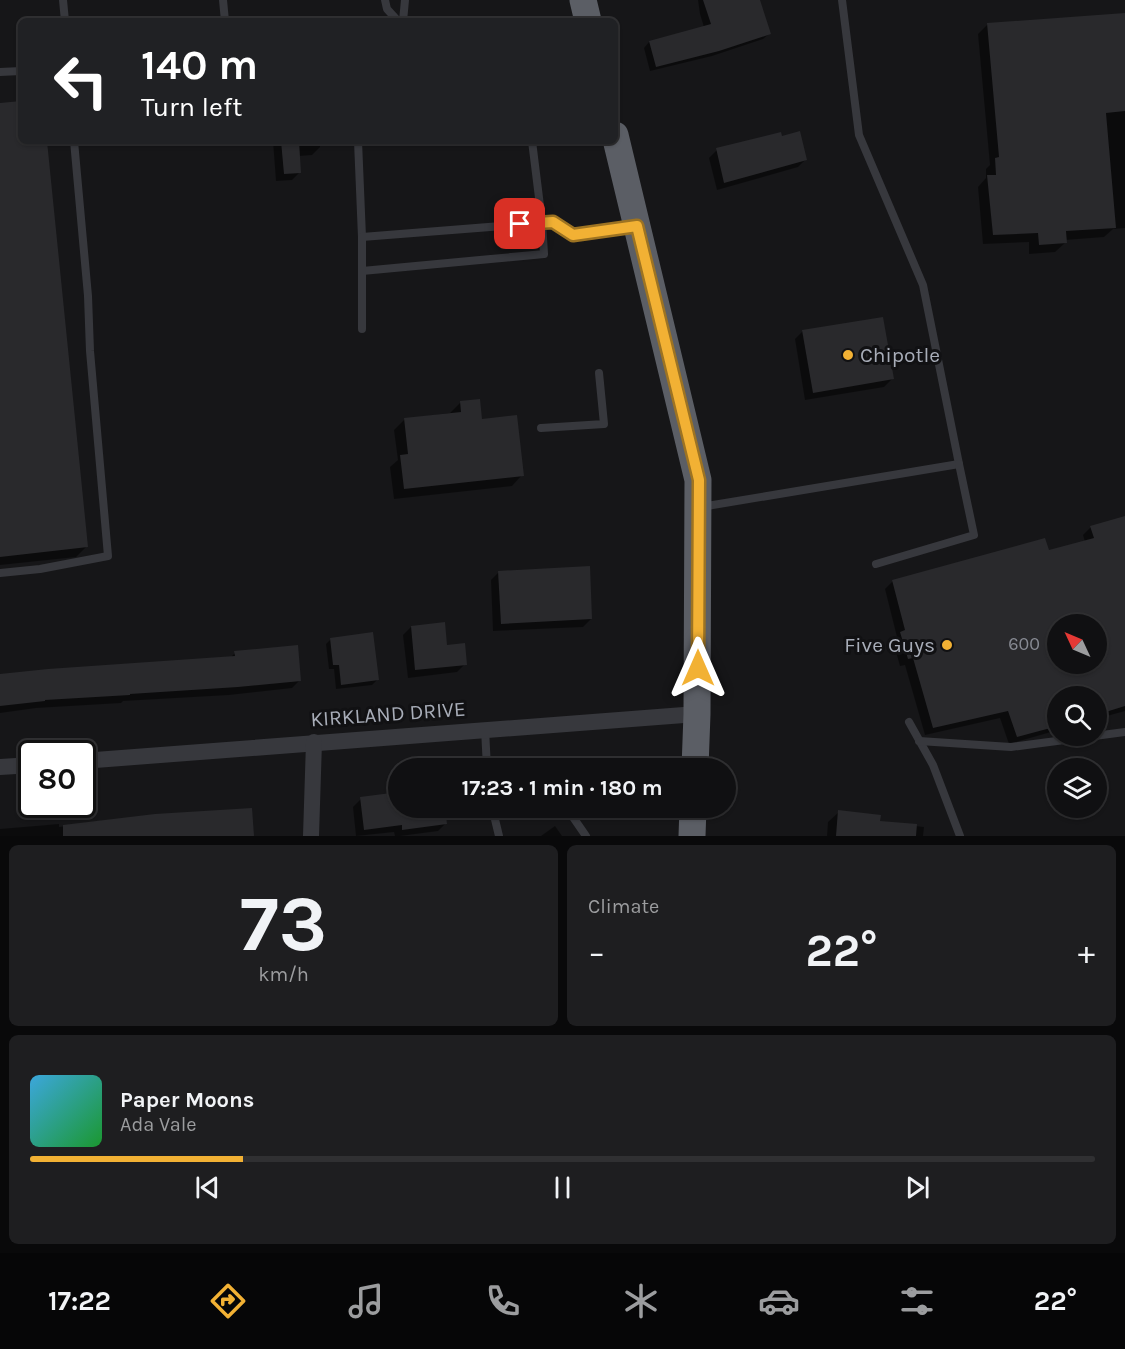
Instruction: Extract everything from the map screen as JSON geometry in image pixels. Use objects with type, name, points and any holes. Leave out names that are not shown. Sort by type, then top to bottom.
[{"type":"highway","points":[[583,0],[587,18]]},
{"type":"highway","points":[[617,144],[699,480],[698,714],[696,758]]},
{"type":"highway","points":[[692,836],[693,818]]},
{"type":"street","name":"KIRKLAND DRIVE","points":[[96,760],[698,714]]},
{"type":"street","points":[[311,836],[314,742]]},
{"type":"street","points":[[0,767],[18,766]]},
{"type":"lane","points":[[63,0],[64,18]]},
{"type":"lane","points":[[223,0],[225,18]]},
{"type":"lane","points":[[385,0],[387,9],[395,18]]},
{"type":"lane","points":[[403,18],[405,0]]},
{"type":"lane","points":[[842,0],[859,135],[923,285],[974,535],[876,564]]},
{"type":"lane","points":[[0,72],[18,70]]},
{"type":"lane","points":[[0,573],[40,569],[108,556],[74,144]]},
{"type":"lane","points":[[358,144],[362,237],[362,329]]},
{"type":"lane","points":[[362,271],[544,254],[532,144]]},
{"type":"lane","points":[[362,237],[542,222],[553,222],[573,235],[637,226]]},
{"type":"lane","points":[[541,428],[604,424],[598,373]]},
{"type":"lane","points":[[698,507],[959,464]]},
{"type":"lane","points":[[909,722],[933,765],[960,836]]},
{"type":"lane","points":[[485,729],[486,758]]},
{"type":"lane","points":[[919,741],[1011,747],[1125,732]]},
{"type":"lane","points":[[495,818],[499,836]]},
{"type":"lane","points":[[574,818],[586,836]]},
{"type":"building","points":[[703,0],[760,0],[771,34],[719,51],[656,67],[649,41],[711,24]]},
{"type":"building","points":[[1125,13],[1125,111],[1106,113],[1116,228],[1066,231],[1067,243],[1039,245],[1038,233],[993,235],[987,175],[996,175],[995,158],[999,157],[987,23]]},
{"type":"building","points":[[18,101],[18,144],[47,144],[88,547],[0,557],[0,103]]},
{"type":"building","points":[[800,131],[807,160],[724,183],[716,148],[781,132],[782,136]]},
{"type":"building","points":[[281,144],[299,144],[301,173],[284,174]]},
{"type":"building","name":"Chipotle","points":[[883,317],[894,379],[813,393],[802,330]]},
{"type":"building","points":[[480,399],[482,419],[517,415],[524,476],[404,489],[400,455],[408,454],[404,418],[461,412],[460,401]]},
{"type":"building","points":[[1125,516],[1125,706],[1107,712],[1107,686],[1047,686],[1047,729],[1017,737],[1008,711],[933,728],[913,658],[908,659],[900,632],[905,630],[892,580],[1045,538],[1049,550],[1094,538],[1090,526]]},
{"type":"building","points":[[590,566],[592,619],[501,624],[498,571]]},
{"type":"building","points":[[445,622],[447,645],[465,643],[467,665],[415,670],[411,626]]},
{"type":"building","points":[[373,632],[379,680],[341,685],[339,665],[333,665],[330,638]]},
{"type":"building","points":[[298,645],[301,681],[45,700],[0,706],[0,674],[235,656],[234,651]]},
{"type":"building","points":[[388,793],[388,818],[446,818],[447,824],[402,830],[402,825],[364,830],[360,797]]},
{"type":"building","points":[[252,808],[254,836],[63,836],[63,825],[155,814]]},
{"type":"building","points":[[838,810],[881,815],[880,821],[917,824],[916,836],[836,836]]},
{"type":"place","name":"Chipotle","points":[[848,355]]},
{"type":"place","name":"Five Guys","points":[[947,645]]},
{"type":"route","points":[[520,224],[553,222],[573,235],[637,226],[699,480],[698,668]]}]
